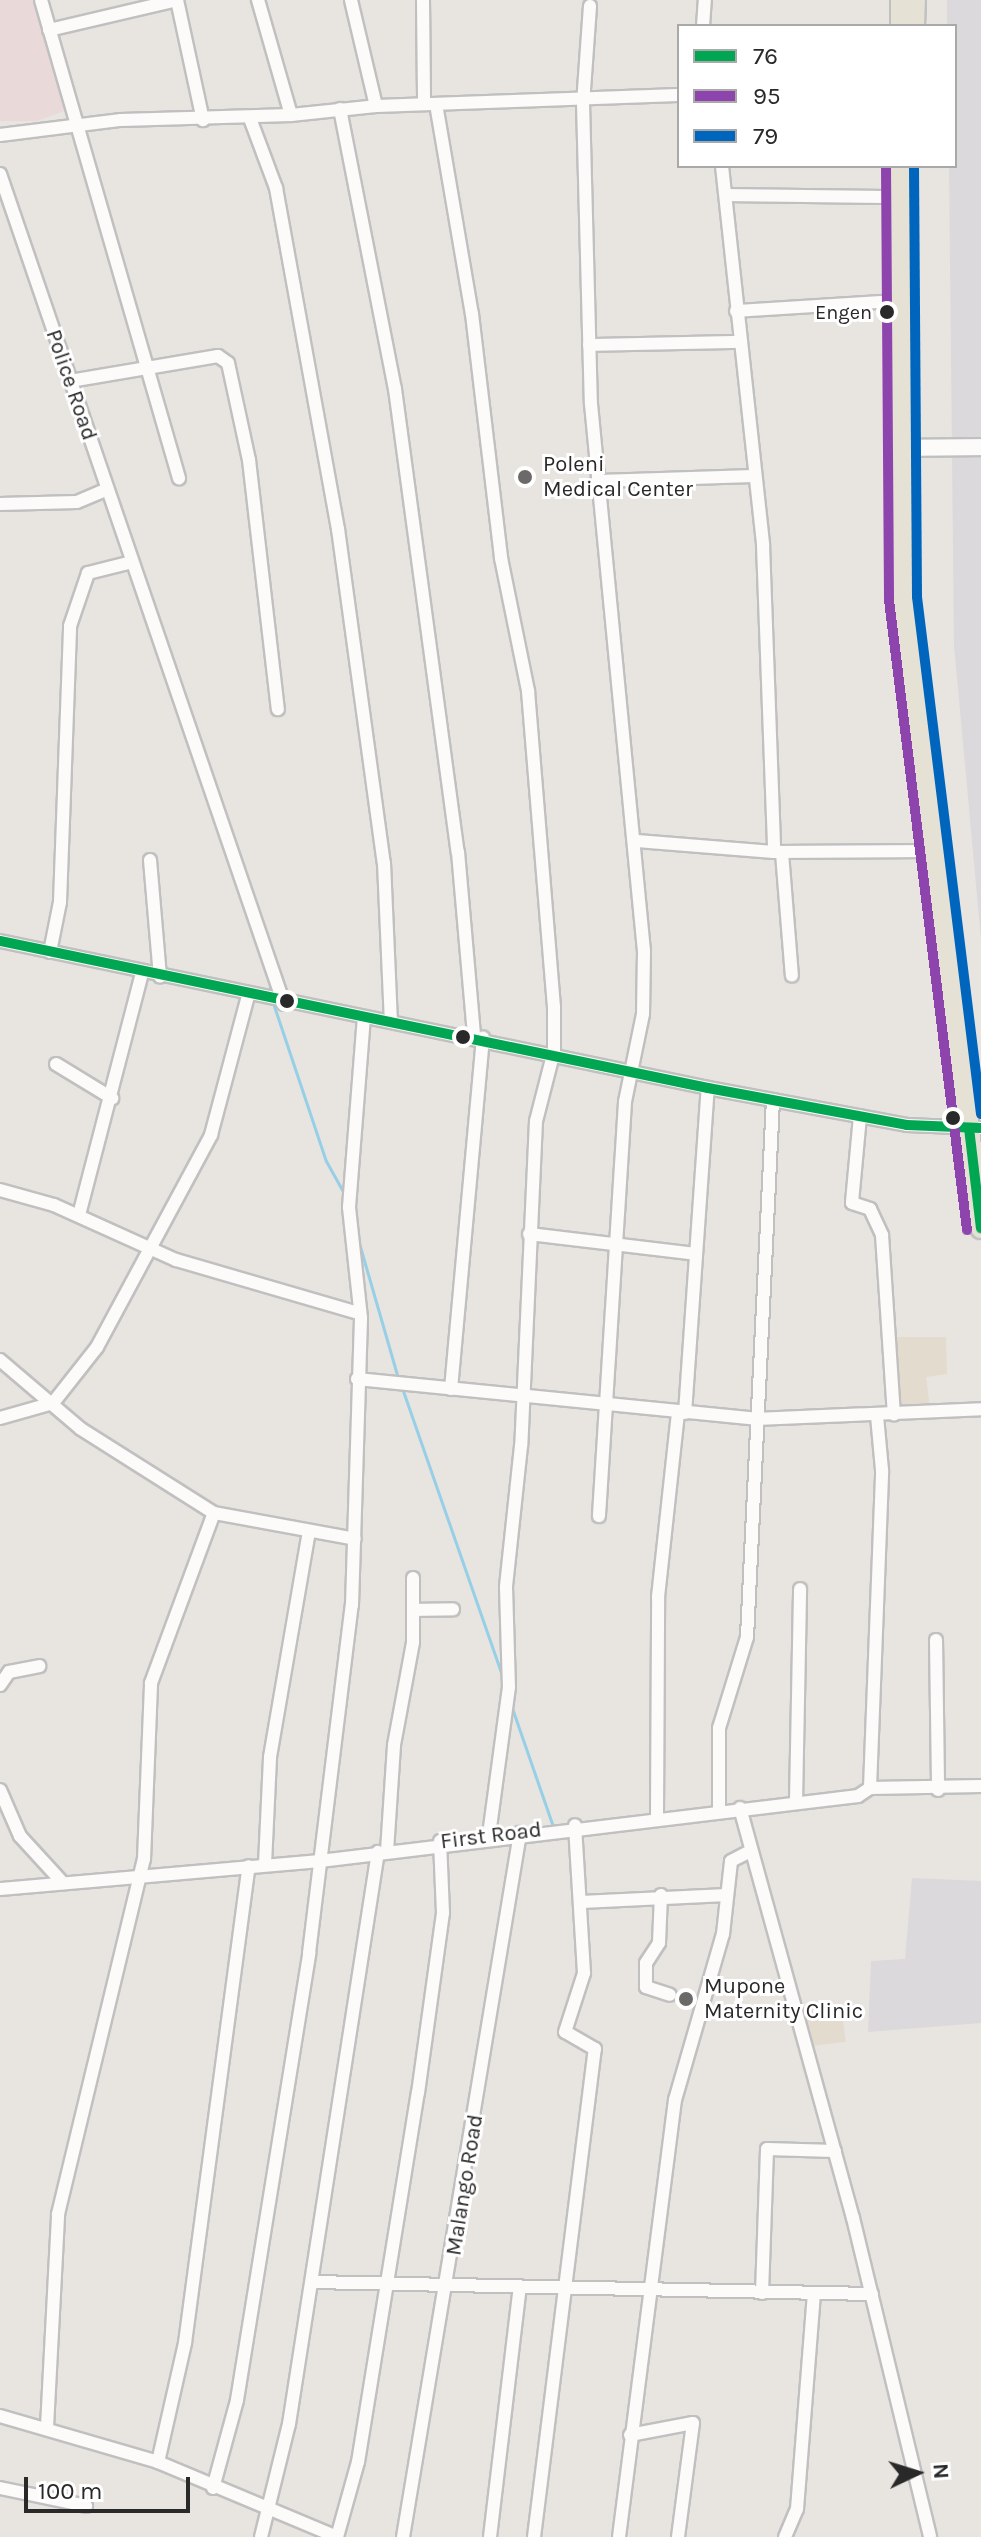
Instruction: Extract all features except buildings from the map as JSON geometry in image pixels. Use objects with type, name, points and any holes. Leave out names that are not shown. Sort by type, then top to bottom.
[{"type":"main road","points":[[901,0],[901,24]]},
{"type":"main road","points":[[914,24],[915,0]]},
{"type":"main road","points":[[900,168],[905,300],[905,624],[932,851],[975,1128]]},
{"type":"main road","points":[[905,300],[913,168]]},
{"type":"main road","points":[[905,447],[924,682],[975,1128],[981,1228]]},
{"type":"street","points":[[41,0],[142,365],[179,479]]},
{"type":"street","points":[[49,30],[177,0],[203,120]]},
{"type":"street","points":[[258,0],[291,115]]},
{"type":"street","points":[[351,0],[376,106]]},
{"type":"street","points":[[423,0],[430,104],[472,314],[501,558],[528,691],[554,1051],[539,1097],[522,1397],[506,1587],[509,1687],[489,1835]]},
{"type":"street","points":[[703,24],[705,0]]},
{"type":"street","points":[[590,6],[583,103],[589,345],[597,481],[637,841],[644,994],[630,1070],[611,1406],[599,1516]]},
{"type":"street","points":[[0,135],[75,124],[251,121],[376,106],[583,103],[677,95]]},
{"type":"street","points":[[340,109],[398,404],[458,852],[479,1037],[451,1389]]},
{"type":"street","points":[[251,121],[276,188],[338,529],[384,863],[391,1021]]},
{"type":"street","points":[[723,168],[730,195],[738,342],[755,476],[778,852],[792,976]]},
{"type":"street","name":"Police Road","points":[[0,174],[284,1004]]},
{"type":"street","points":[[730,195],[899,197]]},
{"type":"street","points":[[736,311],[905,300]]},
{"type":"street","points":[[589,345],[738,342]]},
{"type":"street","points":[[70,381],[142,365],[218,356],[228,363],[252,486],[278,709]]},
{"type":"street","points":[[905,447],[981,447]]},
{"type":"street","points":[[597,481],[755,476]]},
{"type":"street","points":[[0,504],[77,502],[107,489]]},
{"type":"street","points":[[50,952],[60,902],[70,626],[88,573],[132,562]]},
{"type":"street","points":[[637,841],[778,852],[932,851]]},
{"type":"street","points":[[150,860],[160,977]]},
{"type":"street","points":[[0,941],[284,1004],[554,1051],[708,1088],[860,1116],[975,1128]]},
{"type":"street","points":[[79,1215],[112,1098],[142,973]]},
{"type":"street","points":[[0,1418],[53,1403],[97,1347],[211,1135],[248,996]]},
{"type":"street","points":[[213,2488],[237,2400],[320,1861],[355,1539],[359,1313],[349,1207],[364,1018]]},
{"type":"street","points":[[56,1064],[112,1098]]},
{"type":"street","points":[[657,1816],[658,1597],[681,1413],[708,1088]]},
{"type":"street","points":[[719,1810],[719,1728],[747,1637],[773,1100]]},
{"type":"street","points":[[860,1116],[852,1203],[870,1209],[882,1235],[894,1415]]},
{"type":"street","points":[[0,1190],[79,1215],[148,1249],[359,1313]]},
{"type":"street","points":[[529,1234],[696,1254]]},
{"type":"street","points":[[0,1360],[152,1480],[214,1513],[355,1539]]},
{"type":"street","points":[[357,1379],[756,1419],[981,1409]]},
{"type":"street","points":[[870,1788],[882,1470],[877,1416]]},
{"type":"street","points":[[47,2427],[58,2214],[141,1876],[151,1683],[214,1513]]},
{"type":"street","points":[[265,1864],[270,1757],[309,1532]]},
{"type":"street","points":[[261,2537],[312,2282],[383,1852],[414,1610],[413,1578]]},
{"type":"street","points":[[796,1802],[800,1589]]},
{"type":"street","points":[[414,1610],[453,1609]]},
{"type":"street","points":[[936,1640],[938,1790]]},
{"type":"street","points":[[0,1685],[19,1668],[39,1666]]},
{"type":"street","name":"First Road","points":[[0,1889],[320,1861],[489,1835],[858,1796],[870,1788],[938,1790],[981,1786]]},
{"type":"street","points":[[0,1790],[20,1836],[63,1883]]},
{"type":"street","points":[[740,1808],[749,1852],[778,1931],[872,2294],[930,2537]]},
{"type":"street","points":[[534,2537],[595,2049],[565,2032],[584,1973],[575,1825]]},
{"type":"street","name":"Malango Road","points":[[403,2537],[447,2288],[520,1833]]},
{"type":"street","points":[[0,2416],[47,2427],[158,2462],[213,2488],[269,2507],[337,2537],[358,2462],[443,1913],[440,1841]]},
{"type":"street","points":[[619,2537],[647,2291],[675,2100],[714,1971],[731,1861],[749,1852]]},
{"type":"street","points":[[158,2462],[185,2343],[249,1866]]},
{"type":"street","points":[[582,1902],[661,1895],[726,1895]]},
{"type":"street","points":[[661,1895],[646,1987],[670,1995]]},
{"type":"street","points":[[762,2293],[765,2153],[835,2151]]},
{"type":"street","points":[[312,2282],[519,2292],[872,2294]]},
{"type":"street","points":[[490,2537],[519,2292]]},
{"type":"street","points":[[785,2537],[797,2509],[814,2294]]},
{"type":"street","points":[[630,2435],[693,2423],[678,2537]]},
{"type":"street","points":[[0,2488],[86,2506]]},
{"type":"shaded area","points":[[0,0],[36,0],[64,111],[37,121],[0,121]]},
{"type":"shaded area","points":[[947,0],[981,0],[981,939],[954,645],[949,168],[957,168],[957,24],[947,24]]},
{"type":"shaded area","points":[[890,1337],[946,1337],[947,1374],[926,1377],[930,1408],[896,1411]]},
{"type":"shaded area","points":[[912,1878],[981,1881],[981,2023],[868,2032],[871,1961],[905,1959]]},
{"type":"shaded area","points":[[841,2004],[846,2042],[811,2046],[806,2008]]},
{"type":"waterway","points":[[38,304],[84,437]]},
{"type":"waterway","points":[[268,974],[271,994]]},
{"type":"waterway","points":[[274,1006],[326,1161],[346,1197]]},
{"type":"waterway","points":[[359,1243],[398,1378]]},
{"type":"waterway","points":[[402,1388],[503,1678]]},
{"type":"waterway","points":[[512,1708],[554,1829]]},
{"type":"transit line","name":"95","points":[[886,168],[889,600],[967,1230]]},
{"type":"transit line","name":"79","points":[[914,168],[917,597],[981,1114]]},
{"type":"transit line","name":"76","points":[[0,941],[708,1088],[907,1125],[981,1128]]},
{"type":"transit line","name":"76","points":[[969,1128],[981,1228]]},
{"type":"place","name":"Engen","points":[[887,312]]},
{"type":"place","name":"Poleni Medical Center","points":[[525,477]]},
{"type":"place","name":"Mupone Maternity Clinic","points":[[686,1999]]}]
